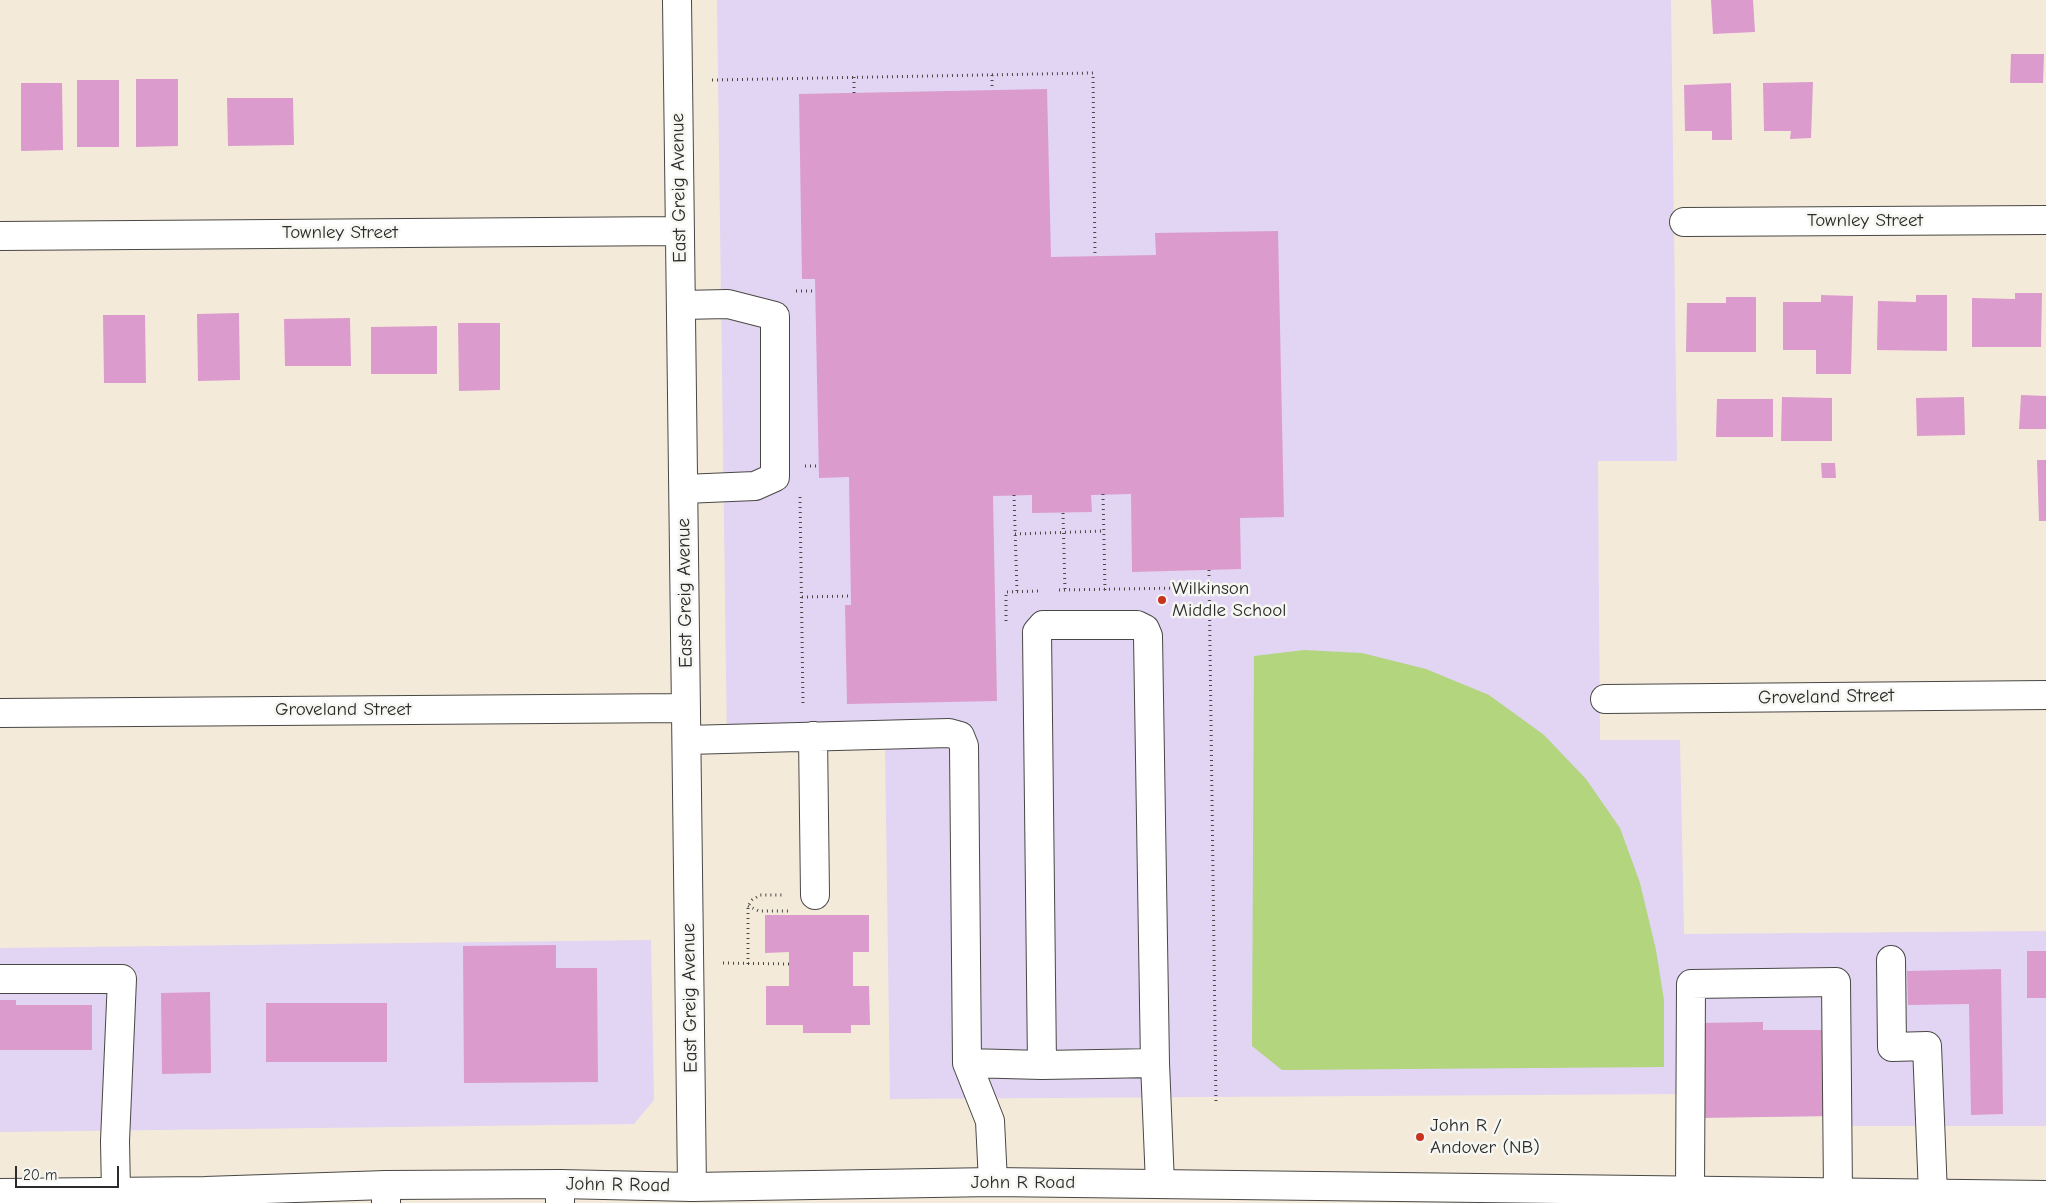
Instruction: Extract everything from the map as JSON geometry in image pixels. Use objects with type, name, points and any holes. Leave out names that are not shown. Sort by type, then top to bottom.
[{"type":"street","name":"East Greig Avenue","points":[[677,0],[692,1187]]},
{"type":"street","name":"Townley Street","points":[[1684,222],[2046,220]]},
{"type":"street","name":"Townley Street","points":[[0,236],[680,231]]},
{"type":"street","points":[[681,305],[728,304],[775,316],[775,477],[755,486],[684,489]]},
{"type":"street","points":[[1042,1065],[1037,632],[1043,625],[1137,625],[1144,629],[1148,636],[1160,1184]]},
{"type":"street","name":"Groveland Street","points":[[1605,699],[2046,695]]},
{"type":"street","name":"Groveland Street","points":[[0,713],[686,708]]},
{"type":"street","points":[[687,740],[949,733],[960,736],[964,746],[967,1063],[990,1121],[993,1182]]},
{"type":"street","points":[[813,736],[815,895]]},
{"type":"street","points":[[1891,960],[1892,1047],[1927,1046],[1932,1194]]},
{"type":"street","points":[[0,979],[122,979],[115,1141],[116,1192]]},
{"type":"street","points":[[1690,1191],[1690,984],[1836,982],[1838,1193]]},
{"type":"street","points":[[967,1063],[1042,1065],[1156,1063]]},
{"type":"street","name":"John R Road","points":[[0,1193],[116,1192],[205,1197],[560,1193],[692,1187],[993,1182],[1160,1184],[1416,1196],[1690,1191],[1838,1193],[1896,1198],[1932,1194],[2003,1199],[2046,1195]]},
{"type":"path","points":[[712,80],[1093,73],[1095,256]]},
{"type":"path","points":[[992,75],[992,90]]},
{"type":"path","points":[[854,77],[854,93]]},
{"type":"path","points":[[796,291],[797,301]]},
{"type":"path","points":[[800,492],[804,710]]},
{"type":"path","points":[[1103,494],[1105,590]]},
{"type":"path","points":[[1014,495],[1016,592]]},
{"type":"path","points":[[1062,513],[1065,590]]},
{"type":"path","points":[[1015,534],[1104,531]]},
{"type":"path","points":[[1209,570],[1216,1104]]},
{"type":"path","points":[[802,597],[851,596]]},
{"type":"path","points":[[748,964],[748,906],[752,900],[760,895],[815,895]]},
{"type":"path","points":[[723,963],[789,964]]},
{"type":"shaded area","name":"Wilkinson Middle School","points":[[717,0],[1671,0],[1677,461],[1598,461],[1600,740],[1680,740],[1684,934],[2046,931],[2046,1126],[1846,1126],[1829,1116],[1764,1117],[1684,1094],[890,1099],[885,745],[727,746]]},
{"type":"shaded area","points":[[651,940],[654,1100],[634,1124],[0,1132],[0,948]]},
{"type":"green space","points":[[1304,650],[1362,653],[1426,669],[1489,695],[1544,735],[1586,779],[1620,828],[1640,883],[1656,950],[1664,1000],[1664,1067],[1282,1070],[1252,1046],[1254,656]]},
{"type":"building","points":[[1711,0],[1753,0],[1755,32],[1713,34]]},
{"type":"building","points":[[2011,54],[2044,54],[2043,83],[2010,83]]},
{"type":"building","points":[[136,79],[178,79],[178,146],[136,147]]},
{"type":"building","points":[[77,80],[119,80],[119,147],[77,147]]},
{"type":"building","points":[[1813,82],[1811,138],[1790,139],[1791,131],[1764,131],[1763,83]]},
{"type":"building","points":[[21,83],[62,83],[63,150],[21,151]]},
{"type":"building","points":[[1731,83],[1732,140],[1712,140],[1712,131],[1685,131],[1684,85]]},
{"type":"building","points":[[1047,89],[1051,257],[1156,255],[1155,233],[1278,231],[1284,517],[1240,518],[1241,569],[1132,572],[1131,494],[1091,495],[1092,512],[1032,513],[1032,495],[993,496],[997,701],[847,704],[845,605],[851,605],[849,477],[819,478],[815,279],[802,279],[799,94]]},
{"type":"building","points":[[227,98],[293,98],[294,145],[228,146]]},
{"type":"building","points":[[2015,293],[2042,293],[2041,347],[1972,347],[1972,298],[2015,299]]},
{"type":"building","points":[[1821,295],[1853,296],[1851,374],[1816,374],[1816,350],[1783,350],[1783,302],[1821,302]]},
{"type":"building","points":[[1916,295],[1947,295],[1947,351],[1877,350],[1878,301],[1916,302]]},
{"type":"building","points":[[1726,297],[1756,297],[1756,352],[1686,352],[1687,303],[1726,303]]},
{"type":"building","points":[[239,313],[240,380],[198,381],[197,314]]},
{"type":"building","points":[[103,315],[145,315],[146,383],[104,383]]},
{"type":"building","points":[[350,318],[351,366],[285,366],[284,319]]},
{"type":"building","points":[[458,323],[500,323],[500,390],[459,391]]},
{"type":"building","points":[[437,326],[437,374],[371,374],[371,327]]},
{"type":"building","points":[[2021,395],[2046,396],[2046,429],[2019,429]]},
{"type":"building","points":[[1782,397],[1832,398],[1832,441],[1781,441]]},
{"type":"building","points":[[1964,397],[1965,435],[1917,436],[1916,398]]},
{"type":"building","points":[[1717,399],[1773,399],[1773,437],[1716,437]]},
{"type":"building","points":[[2037,460],[2046,460],[2046,521],[2039,521]]},
{"type":"building","points":[[1821,463],[1835,463],[1836,478],[1822,478]]},
{"type":"building","points":[[765,915],[869,915],[869,952],[853,952],[853,986],[869,986],[870,1025],[851,1025],[851,1033],[803,1033],[803,1025],[766,1025],[766,986],[789,986],[789,952],[765,953]]},
{"type":"building","points":[[556,945],[556,968],[597,968],[598,1082],[464,1083],[463,946]]},
{"type":"building","points":[[2027,951],[2046,951],[2046,998],[2027,998]]},
{"type":"building","points":[[2001,969],[2003,1114],[1971,1115],[1969,1004],[1908,1005],[1907,971]]},
{"type":"building","points":[[210,992],[211,1073],[162,1074],[161,993]]},
{"type":"building","points":[[0,1000],[16,1000],[16,1005],[92,1005],[92,1050],[0,1050]]},
{"type":"building","points":[[266,1003],[387,1003],[387,1062],[266,1062]]},
{"type":"building","points":[[1763,1022],[1763,1030],[1828,1030],[1830,1116],[1700,1118],[1699,1023]]},
{"type":"place","name":"Wilkinson Middle School","points":[[1162,600]]},
{"type":"place","name":"John R / Andover (NB)","points":[[1420,1137]]}]
